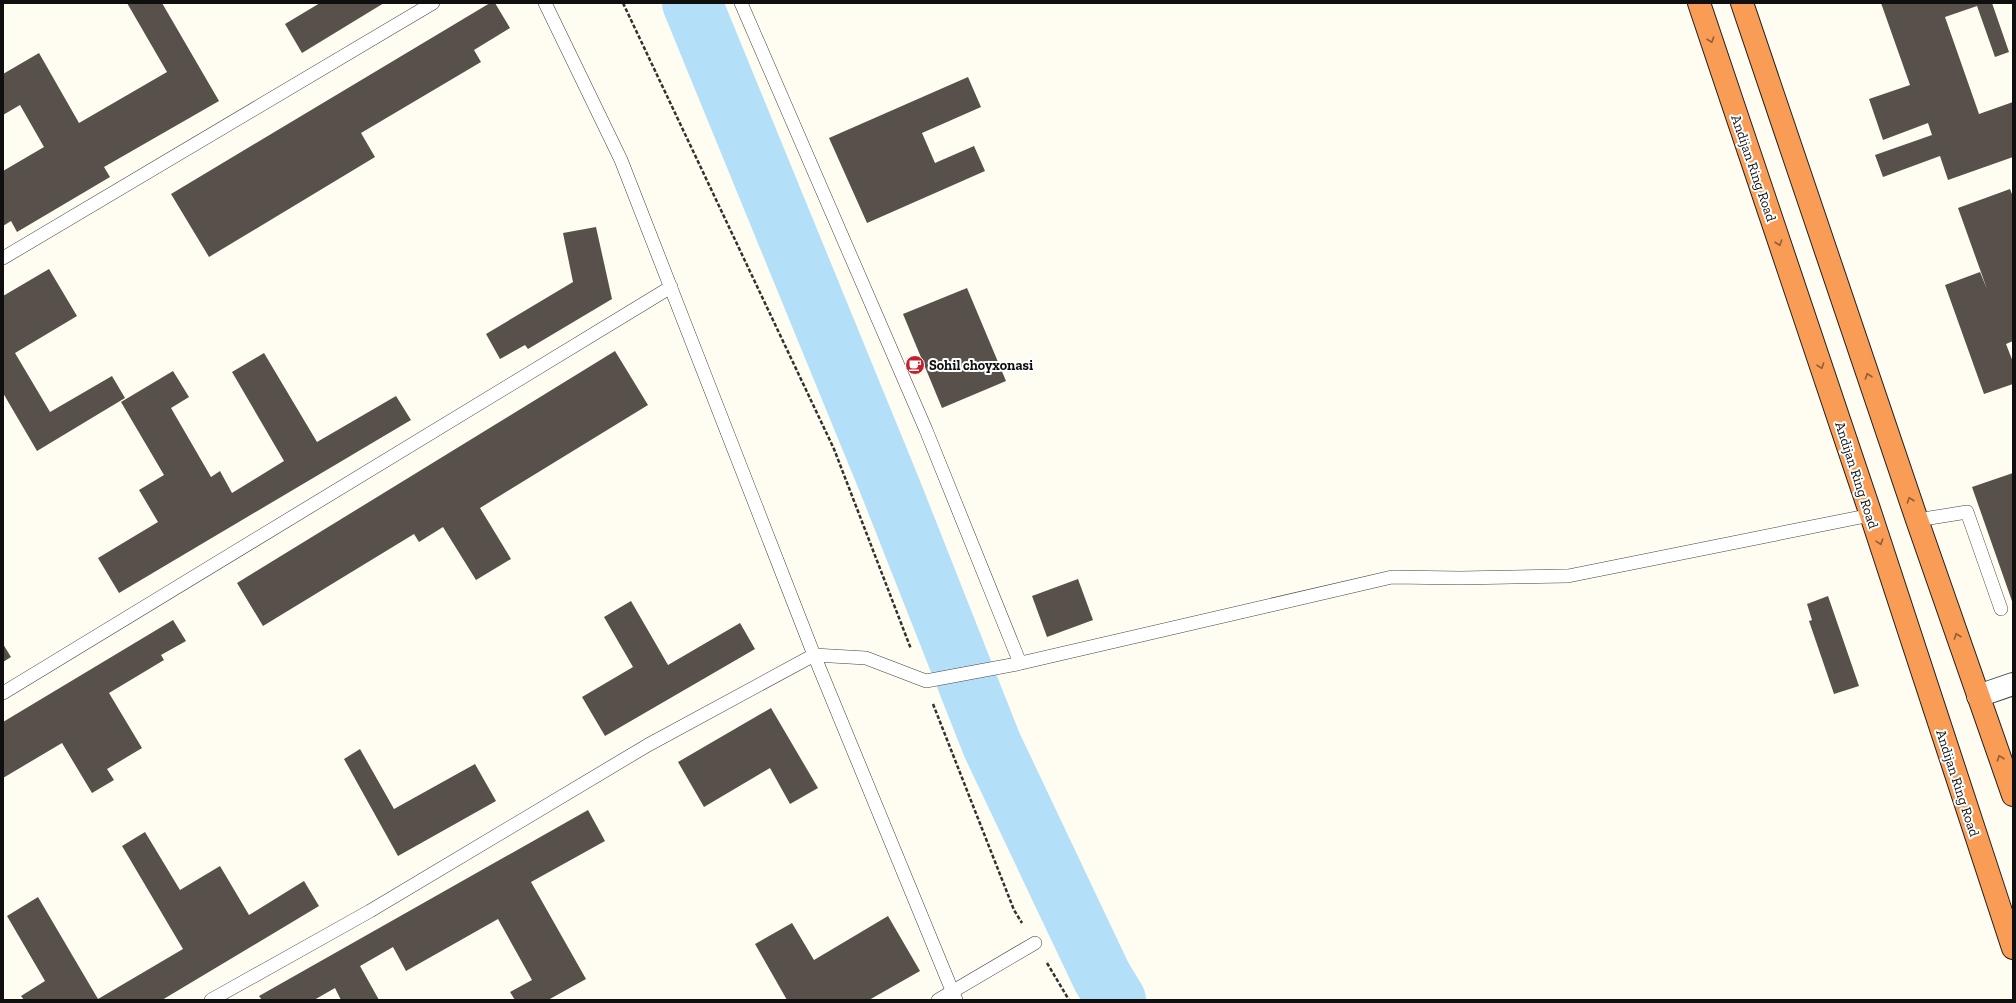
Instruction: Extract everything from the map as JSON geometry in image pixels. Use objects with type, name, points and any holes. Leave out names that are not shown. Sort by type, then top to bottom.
[{"type":"highway","name":"Andijan Ring Road","points":[[1699,3],[1871,515],[2013,948]]},
{"type":"highway","points":[[1742,3],[1917,520],[2013,795]]},
{"type":"street","points":[[1978,696],[2013,684]]},
{"type":"lane","points":[[3,258],[433,3]]},
{"type":"lane","points":[[545,3],[621,160],[814,655],[954,996]]},
{"type":"lane","points":[[741,3],[926,430],[1019,664]]},
{"type":"lane","points":[[3,693],[671,287]]},
{"type":"lane","points":[[1917,520],[1967,512],[2001,609]]},
{"type":"lane","points":[[211,1000],[370,911],[648,746],[814,655],[866,658],[925,681],[1019,664],[1392,577],[1460,578],[1568,576],[1871,515]]},
{"type":"lane","points":[[938,1000],[954,996],[1035,943]]},
{"type":"path","points":[[623,3],[834,449],[1014,910],[1069,1000]]},
{"type":"building","points":[[127,3],[162,3],[219,101],[104,167],[110,177],[17,232],[11,221],[3,226],[3,171],[44,147],[20,105],[3,115],[3,74],[39,53],[79,123],[167,72]]},
{"type":"building","points":[[320,3],[384,3],[302,53],[285,24]]},
{"type":"building","points":[[490,3],[495,3],[510,28],[474,50],[481,62],[361,133],[375,157],[209,257],[171,194]]},
{"type":"building","points":[[1881,3],[1992,3],[2009,52],[1995,57],[1977,6],[1945,17],[1979,114],[2013,102],[2013,157],[1948,180],[1940,156],[1883,177],[1875,155],[1932,135],[1928,123],[1883,140],[1869,99],[1910,85]]},
{"type":"building","points":[[968,77],[981,107],[922,133],[935,163],[974,146],[985,171],[867,223],[829,138]]},
{"type":"building","points":[[2010,189],[2013,197],[2013,341],[2006,344],[2013,362],[2013,384],[1984,394],[1945,285],[1980,272],[1987,289],[1958,208]]},
{"type":"building","points":[[596,227],[612,299],[528,349],[525,345],[500,359],[486,334],[573,282],[563,233]]},
{"type":"building","points":[[49,269],[77,316],[15,353],[50,412],[112,376],[125,398],[37,451],[3,393],[3,296]]},
{"type":"building","points":[[967,288],[1006,381],[942,408],[903,314]]},
{"type":"building","points":[[615,351],[648,405],[480,508],[511,559],[476,580],[443,527],[419,542],[414,534],[263,626],[237,583]]},
{"type":"building","points":[[264,353],[317,442],[396,396],[411,420],[119,593],[98,558],[158,522],[139,490],[164,475],[121,402],[173,371],[189,397],[171,408],[211,477],[220,471],[232,493],[284,461],[232,372]]},
{"type":"building","points":[[2013,473],[2013,604],[1972,487]]},
{"type":"building","points":[[1078,579],[1093,620],[1047,637],[1032,596]]},
{"type":"building","points":[[1828,596],[1859,686],[1834,694],[1809,621],[1812,620],[1807,604]]},
{"type":"building","points":[[631,601],[668,665],[740,623],[755,649],[605,736],[582,697],[633,667],[604,617]]},
{"type":"building","points":[[173,620],[186,641],[161,655],[164,660],[109,693],[142,748],[107,769],[114,780],[92,793],[62,743],[3,778],[3,722]]},
{"type":"building","points":[[3,644],[11,657],[3,662]]},
{"type":"building","points":[[771,708],[818,788],[790,804],[770,768],[704,807],[678,762]]},
{"type":"building","points":[[360,749],[394,809],[475,764],[496,801],[398,856],[344,759]]},
{"type":"building","points":[[588,810],[605,841],[531,882],[586,979],[548,1000],[515,1000],[510,992],[532,980],[498,919],[406,971],[393,947],[360,966],[379,1000],[341,1000],[335,988],[314,1000],[262,1000],[259,996]]},
{"type":"building","points":[[145,832],[180,890],[220,866],[249,915],[304,881],[319,906],[162,1000],[24,1000],[21,996],[45,981],[7,916],[38,897],[98,999],[183,949],[122,846]]},
{"type":"building","points":[[888,916],[920,971],[869,1000],[787,1000],[755,944],[792,923],[814,960]]},
{"type":"waterway","points":[[692,3],[891,489],[992,745],[1102,977],[1116,1000]]},
{"type":"place","name":"Sohil choyxonasi","points":[[915,365]]}]
